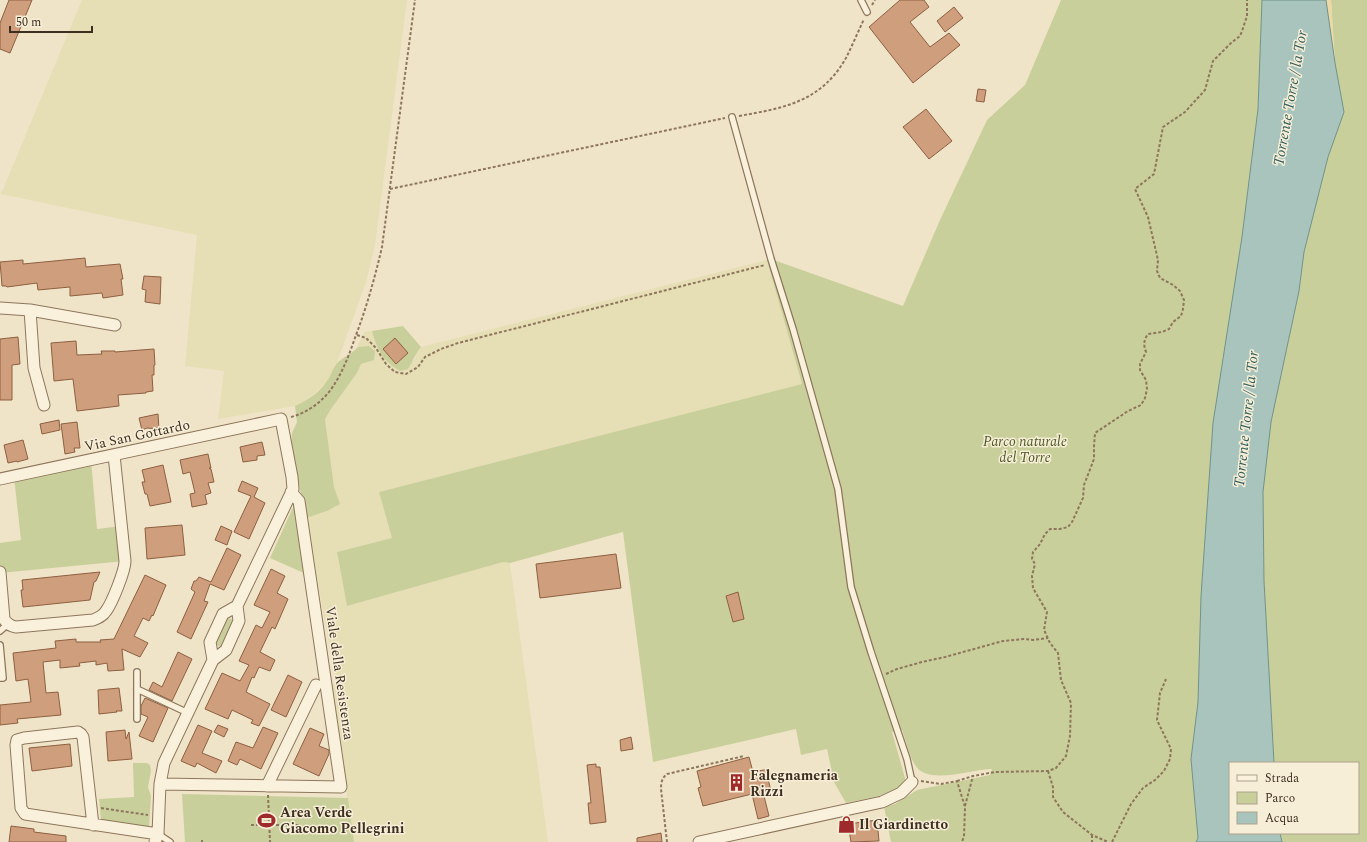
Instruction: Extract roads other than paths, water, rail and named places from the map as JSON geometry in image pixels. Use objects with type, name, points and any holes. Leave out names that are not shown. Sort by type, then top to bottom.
[{"type":"street","points":[[0,308],[30,310],[115,325]]},
{"type":"street","points":[[30,310],[34,368],[44,405]]},
{"type":"street","name":"Via San Gottardo","points":[[0,479],[281,419]]},
{"type":"street","name":"Viale della Resistenza","points":[[158,839],[160,784],[164,763],[213,660],[226,650],[239,621],[237,606],[292,492],[292,477],[281,419]]},
{"type":"street","points":[[0,572],[4,628],[93,620],[100,617],[106,611],[125,569],[114,455]]},
{"type":"street","name":"Viale della Resistenza","points":[[160,784],[342,787],[298,501],[292,492]]},
{"type":"street","name":"Viale della Resistenza","points":[[213,660],[210,642],[223,614],[237,606]]},
{"type":"street","name":"Viale della Resistenza","points":[[267,786],[316,684]]},
{"type":"street","points":[[93,825],[83,737],[81,734],[78,732],[17,740],[16,745],[21,808],[23,813],[28,816],[93,825],[158,839]]},
{"type":"street","points":[[699,842],[882,802],[901,793],[912,782]]},
{"type":"lane","points":[[861,0],[867,12]]},
{"type":"lane","points":[[732,117],[772,263],[793,329],[838,489],[851,588],[907,759],[912,782]]},
{"type":"lane","points":[[0,645],[3,678],[0,678]]},
{"type":"lane","points":[[137,672],[138,719]]},
{"type":"lane","points":[[137,689],[188,712]]},
{"type":"lane","points":[[158,839],[170,842]]},
{"type":"water","name":"Torrente Torre / la Tor","points":[[1262,0],[1326,0],[1344,112],[1328,157],[1304,252],[1299,291],[1271,422],[1263,492],[1264,581],[1274,762],[1229,762],[1229,834],[1280,834],[1282,842],[1196,842],[1198,838],[1191,759],[1198,702],[1201,596],[1213,423],[1242,237],[1258,109]]},
{"type":"place","name":"Falegnameria Rizzi","points":[[737,783]]},
{"type":"place","name":"Area Verde Giacomo Pellegrini","points":[[267,820]]},
{"type":"place","name":"Il Giardinetto","points":[[846,824]]},
{"type":"park label","name":"Parco naturale del Torre","points":[[1025,450]]}]
